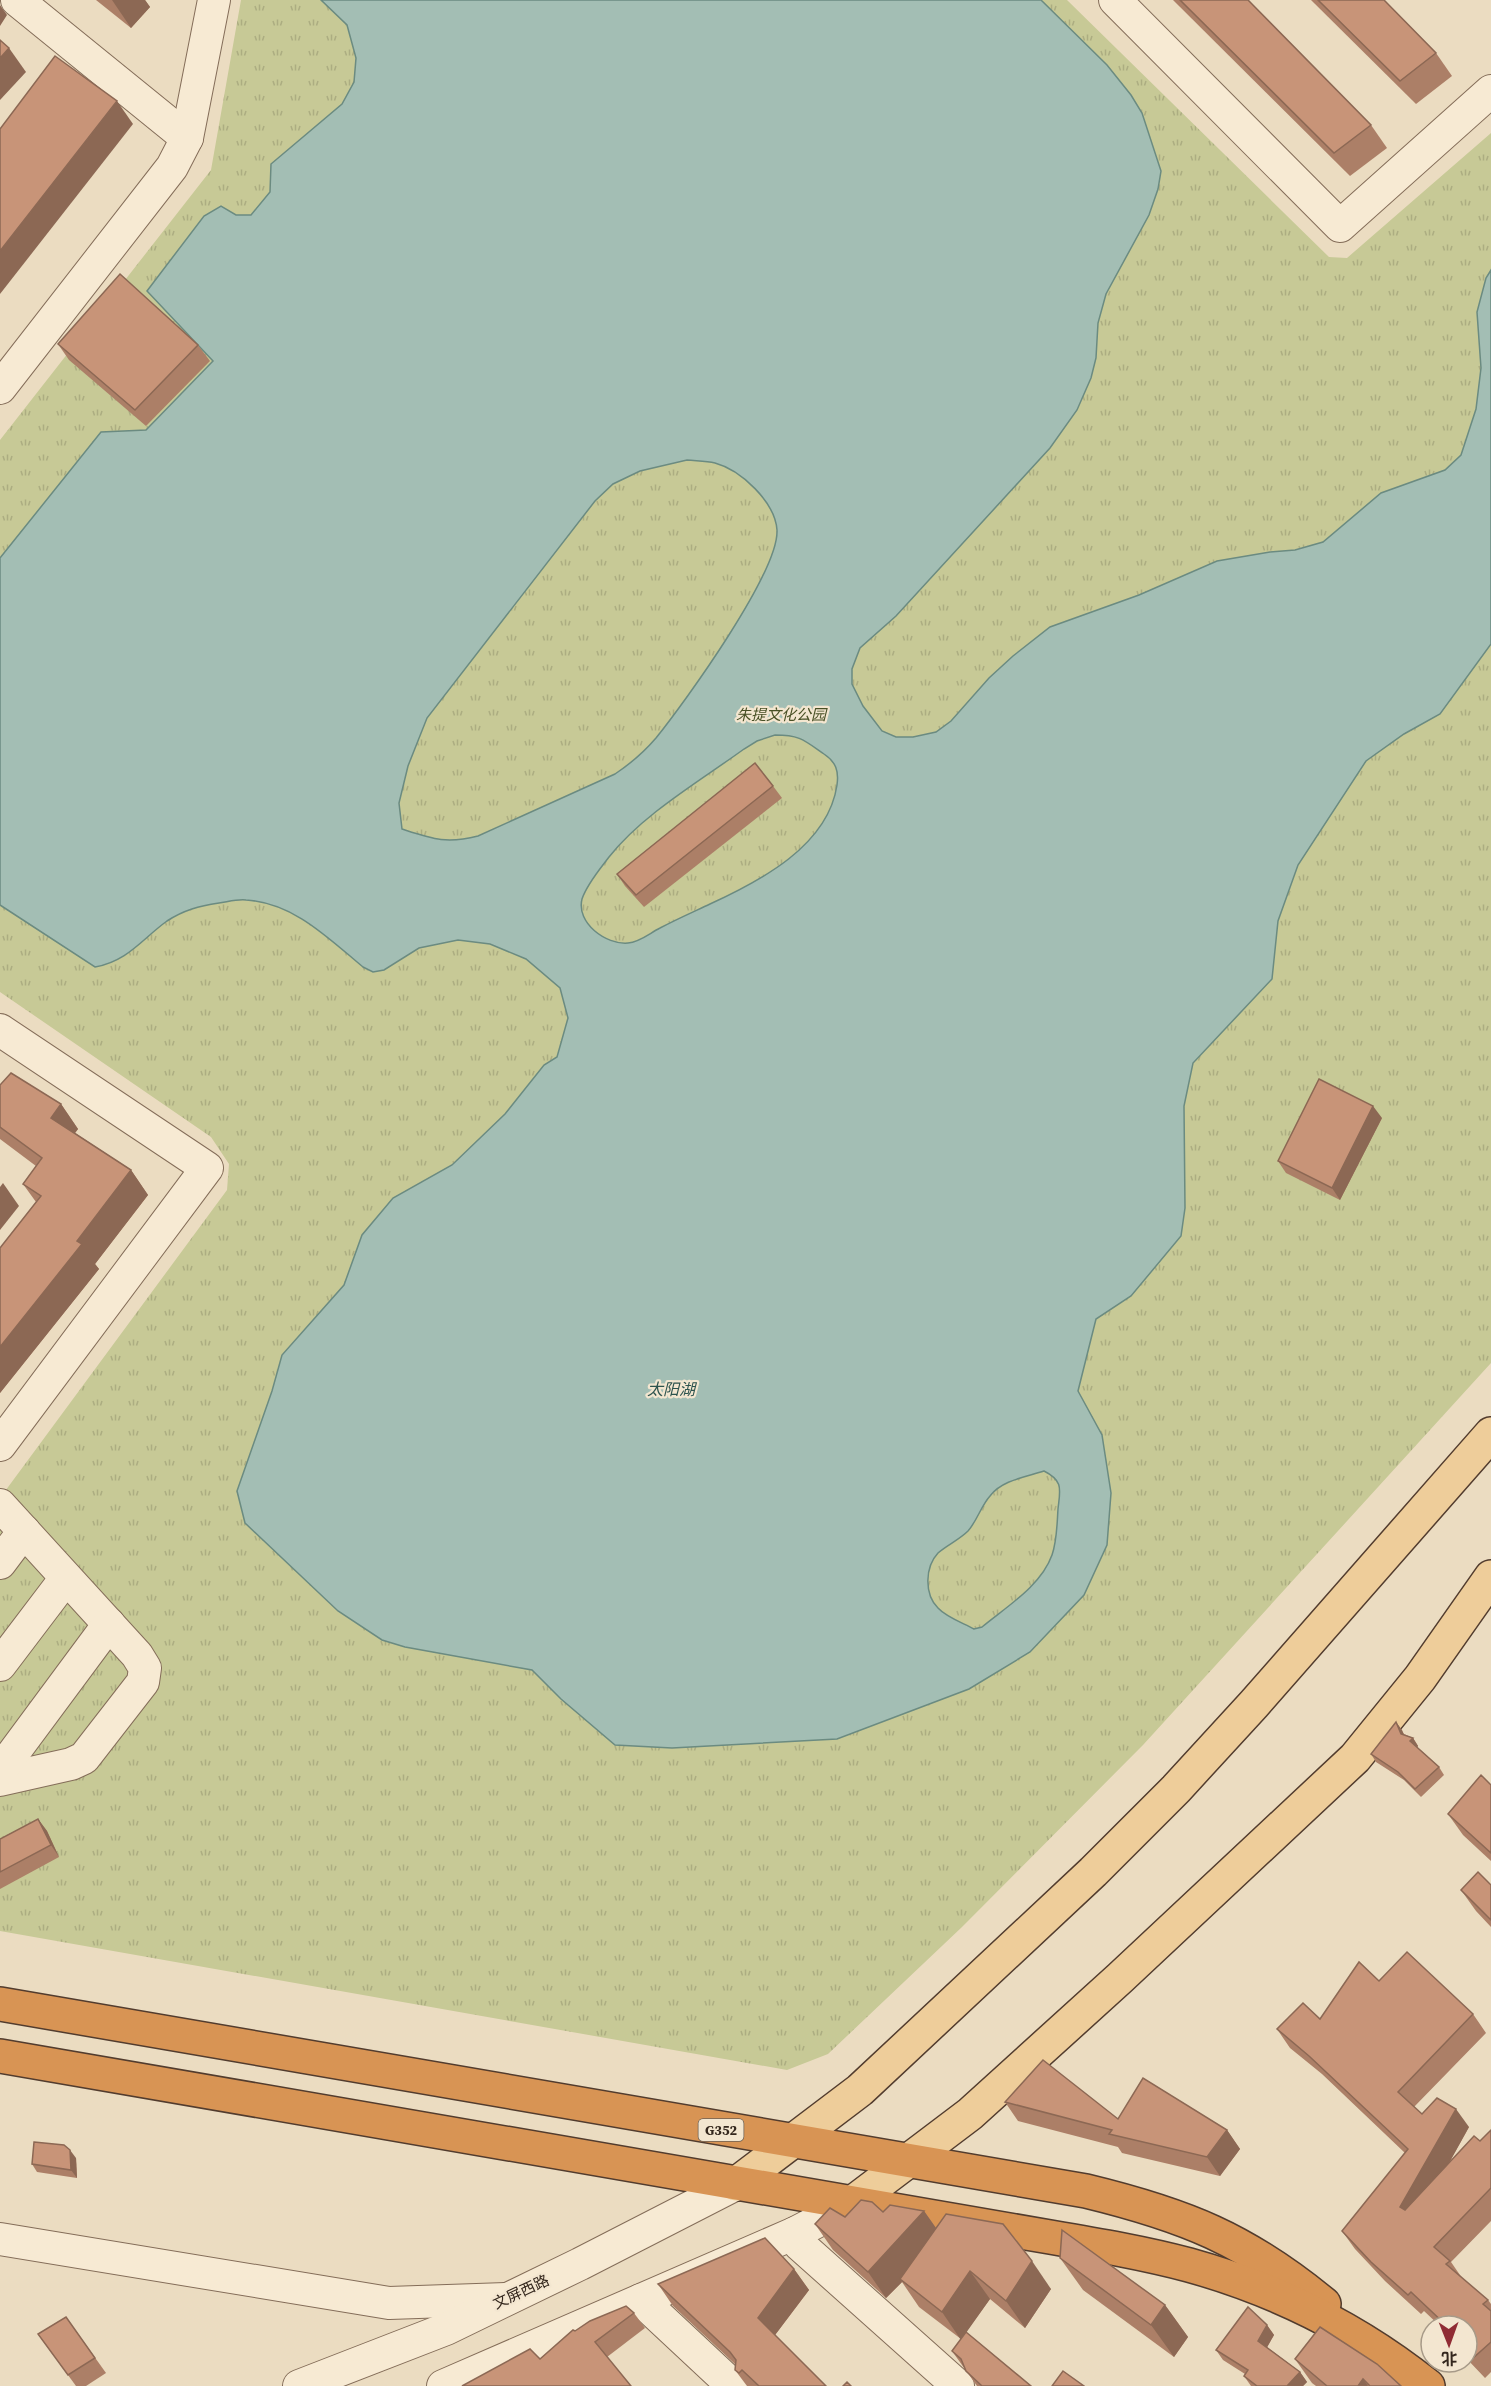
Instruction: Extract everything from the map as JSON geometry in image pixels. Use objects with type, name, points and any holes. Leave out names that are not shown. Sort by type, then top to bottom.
[{"type":"highway","name":"G352","points":[[0,2004],[1086,2191],[1134,2202],[1210,2229],[1242,2245],[1297,2282],[1428,2386]]},
{"type":"highway","name":"G352","points":[[0,2056],[1111,2248],[1190,2266],[1260,2288],[1350,2333],[1398,2364]]},
{"type":"main road","points":[[736,2184],[869,2082],[1093,1872],[1176,1789],[1270,1687],[1491,1434]]},
{"type":"main road","points":[[851,2204],[970,2114],[1120,1978],[1355,1758],[1420,1678],[1491,1577]]},
{"type":"street","points":[[17,0],[187,138]]},
{"type":"street","points":[[0,388],[172,167],[187,138],[214,0]]},
{"type":"street","points":[[1114,0],[1340,226],[1491,91]]},
{"type":"street","points":[[0,1030],[207,1168],[0,1444]]},
{"type":"street","points":[[0,1505],[137,1655],[145,1668],[143,1682],[84,1758],[71,1764],[0,1780]]},
{"type":"street","points":[[0,1563],[24,1531]]},
{"type":"street","points":[[0,1665],[66,1578]]},
{"type":"street","points":[[0,1771],[109,1624]]},
{"type":"street","name":"文屏西路","points":[[299,2386],[446,2329],[591,2259],[736,2184]]},
{"type":"street","points":[[443,2386],[795,2233],[851,2204]]},
{"type":"street","points":[[795,2233],[799,2244],[958,2386]]},
{"type":"street","points":[[0,2239],[389,2303],[506,2299]]},
{"type":"street","points":[[641,2300],[733,2386]]},
{"type":"green space","name":"朱提文化公园","points":[[241,0],[1067,0],[1329,257],[1347,258],[1491,133],[1491,1363],[1143,1745],[962,1927],[828,2054],[787,2070],[0,1931],[0,1498],[227,1190],[229,1164],[211,1137],[0,992],[0,440],[211,170]]},
{"type":"water","name":"太阳湖","points":[[321,0],[1041,0],[1107,65],[1131,95],[1142,113],[1161,171],[1158,189],[1149,215],[1106,294],[1098,323],[1096,358],[1091,378],[1077,410],[1050,448],[896,616],[860,648],[852,669],[852,684],[863,706],[882,731],[896,737],[913,737],[936,732],[951,721],[989,678],[1050,627],[1139,595],[1217,561],[1295,550],[1323,542],[1381,493],[1445,470],[1461,455],[1476,409],[1481,368],[1477,312],[1486,278],[1491,270],[1491,644],[1440,714],[1404,734],[1366,761],[1298,865],[1278,921],[1272,979],[1193,1063],[1184,1106],[1185,1208],[1181,1236],[1131,1296],[1096,1319],[1078,1391],[1102,1435],[1111,1493],[1107,1545],[1084,1595],[1030,1652],[969,1689],[837,1739],[672,1748],[615,1745],[561,1699],[532,1670],[405,1647],[382,1640],[338,1611],[245,1523],[237,1491],[272,1391],[282,1355],[344,1285],[362,1235],[393,1198],[452,1165],[505,1114],[544,1065],[557,1057],[568,1018],[560,988],[526,959],[490,944],[458,940],[419,948],[384,970],[373,972],[363,967],[323,934],[295,915],[263,903],[243,900],[205,906],[179,914],[167,921],[126,955],[95,967],[0,905],[0,558],[101,432],[146,430],[213,361],[147,291],[204,216],[221,206],[236,215],[251,215],[270,192],[271,164],[342,104],[354,82],[356,58],[347,25]],"holes":[[[687,460],[715,463],[746,480],[770,509],[777,530],[774,550],[747,605],[708,667],[670,720],[647,748],[615,774],[478,836],[448,840],[402,829],[399,803],[408,766],[427,718],[595,501],[613,484],[640,471]],[[775,735],[796,737],[828,757],[836,767],[837,785],[831,807],[820,826],[806,843],[789,859],[750,884],[637,941],[619,943],[594,931],[584,916],[581,908],[582,899],[590,882],[609,857],[638,826],[655,812],[757,741]],[[1044,1471],[1058,1482],[1056,1538],[1052,1555],[1040,1577],[1022,1595],[982,1627],[974,1629],[945,1614],[933,1602],[928,1588],[931,1566],[938,1553],[968,1531],[995,1491],[1022,1477]]]},
{"type":"building","points":[[1180,0],[1248,0],[1371,125],[1334,153]]},
{"type":"building","points":[[1318,0],[1384,0],[1436,53],[1400,81]]},
{"type":"building","points":[[0,40],[9,48],[0,58]]},
{"type":"building","points":[[55,56],[117,101],[0,251],[0,129]]},
{"type":"building","points":[[120,274],[198,345],[135,410],[58,344]]},
{"type":"building","points":[[755,763],[773,786],[636,895],[617,874]]},
{"type":"building","points":[[11,1073],[61,1104],[51,1118],[131,1170],[77,1241],[82,1244],[0,1347],[0,1248],[41,1196],[23,1184],[42,1158],[0,1127],[0,1085]]},
{"type":"building","points":[[1319,1079],[1373,1106],[1332,1188],[1278,1161]]},
{"type":"building","points":[[1396,1722],[1401,1734],[1413,1738],[1410,1741],[1439,1767],[1415,1789],[1398,1772],[1371,1754]]},
{"type":"building","points":[[1481,1775],[1491,1785],[1491,1853],[1448,1814]]},
{"type":"building","points":[[38,1819],[51,1845],[0,1872],[0,1839]]},
{"type":"building","points":[[1478,1872],[1491,1885],[1491,1920],[1461,1890]]},
{"type":"building","points":[[1407,1952],[1473,2014],[1398,2092],[1422,2114],[1437,2098],[1456,2109],[1400,2207],[1405,2210],[1474,2136],[1480,2141],[1491,2130],[1491,2188],[1434,2247],[1450,2261],[1446,2264],[1488,2300],[1483,2304],[1491,2311],[1491,2342],[1479,2353],[1479,2314],[1434,2314],[1411,2292],[1408,2295],[1371,2262],[1342,2231],[1408,2149],[1277,2029],[1303,2003],[1320,2019],[1359,1962],[1379,1981]]},
{"type":"building","points":[[1043,2060],[1118,2119],[1143,2078],[1227,2130],[1207,2157],[1109,2134],[1112,2130],[1005,2102]]},
{"type":"building","points":[[34,2142],[64,2145],[70,2150],[71,2170],[32,2164]]},
{"type":"building","points":[[861,2200],[872,2202],[883,2212],[890,2205],[924,2211],[868,2272],[815,2224],[830,2208],[845,2217]]},
{"type":"building","points":[[946,2214],[1003,2224],[1032,2261],[1006,2301],[970,2271],[942,2312],[900,2279]]},
{"type":"building","points":[[1062,2230],[1165,2305],[1151,2325],[1060,2258]]},
{"type":"building","points":[[765,2238],[794,2269],[758,2318],[826,2386],[759,2386],[742,2370],[739,2373],[735,2370],[736,2360],[730,2352],[658,2284]]},
{"type":"building","points":[[626,2306],[634,2313],[595,2342],[631,2386],[462,2386],[530,2349],[540,2359],[573,2330]]},
{"type":"building","points":[[1248,2307],[1267,2325],[1258,2341],[1300,2372],[1287,2386],[1257,2386],[1244,2376],[1248,2370],[1216,2350]]},
{"type":"building","points":[[66,2317],[95,2358],[68,2375],[38,2334]]},
{"type":"building","points":[[1320,2327],[1377,2364],[1401,2386],[1370,2386],[1363,2379],[1358,2386],[1327,2386],[1295,2359]]},
{"type":"building","points":[[966,2332],[1031,2386],[982,2386],[966,2371],[961,2359],[952,2351]]},
{"type":"building","points":[[1063,2371],[1084,2386],[1052,2386]]}]
